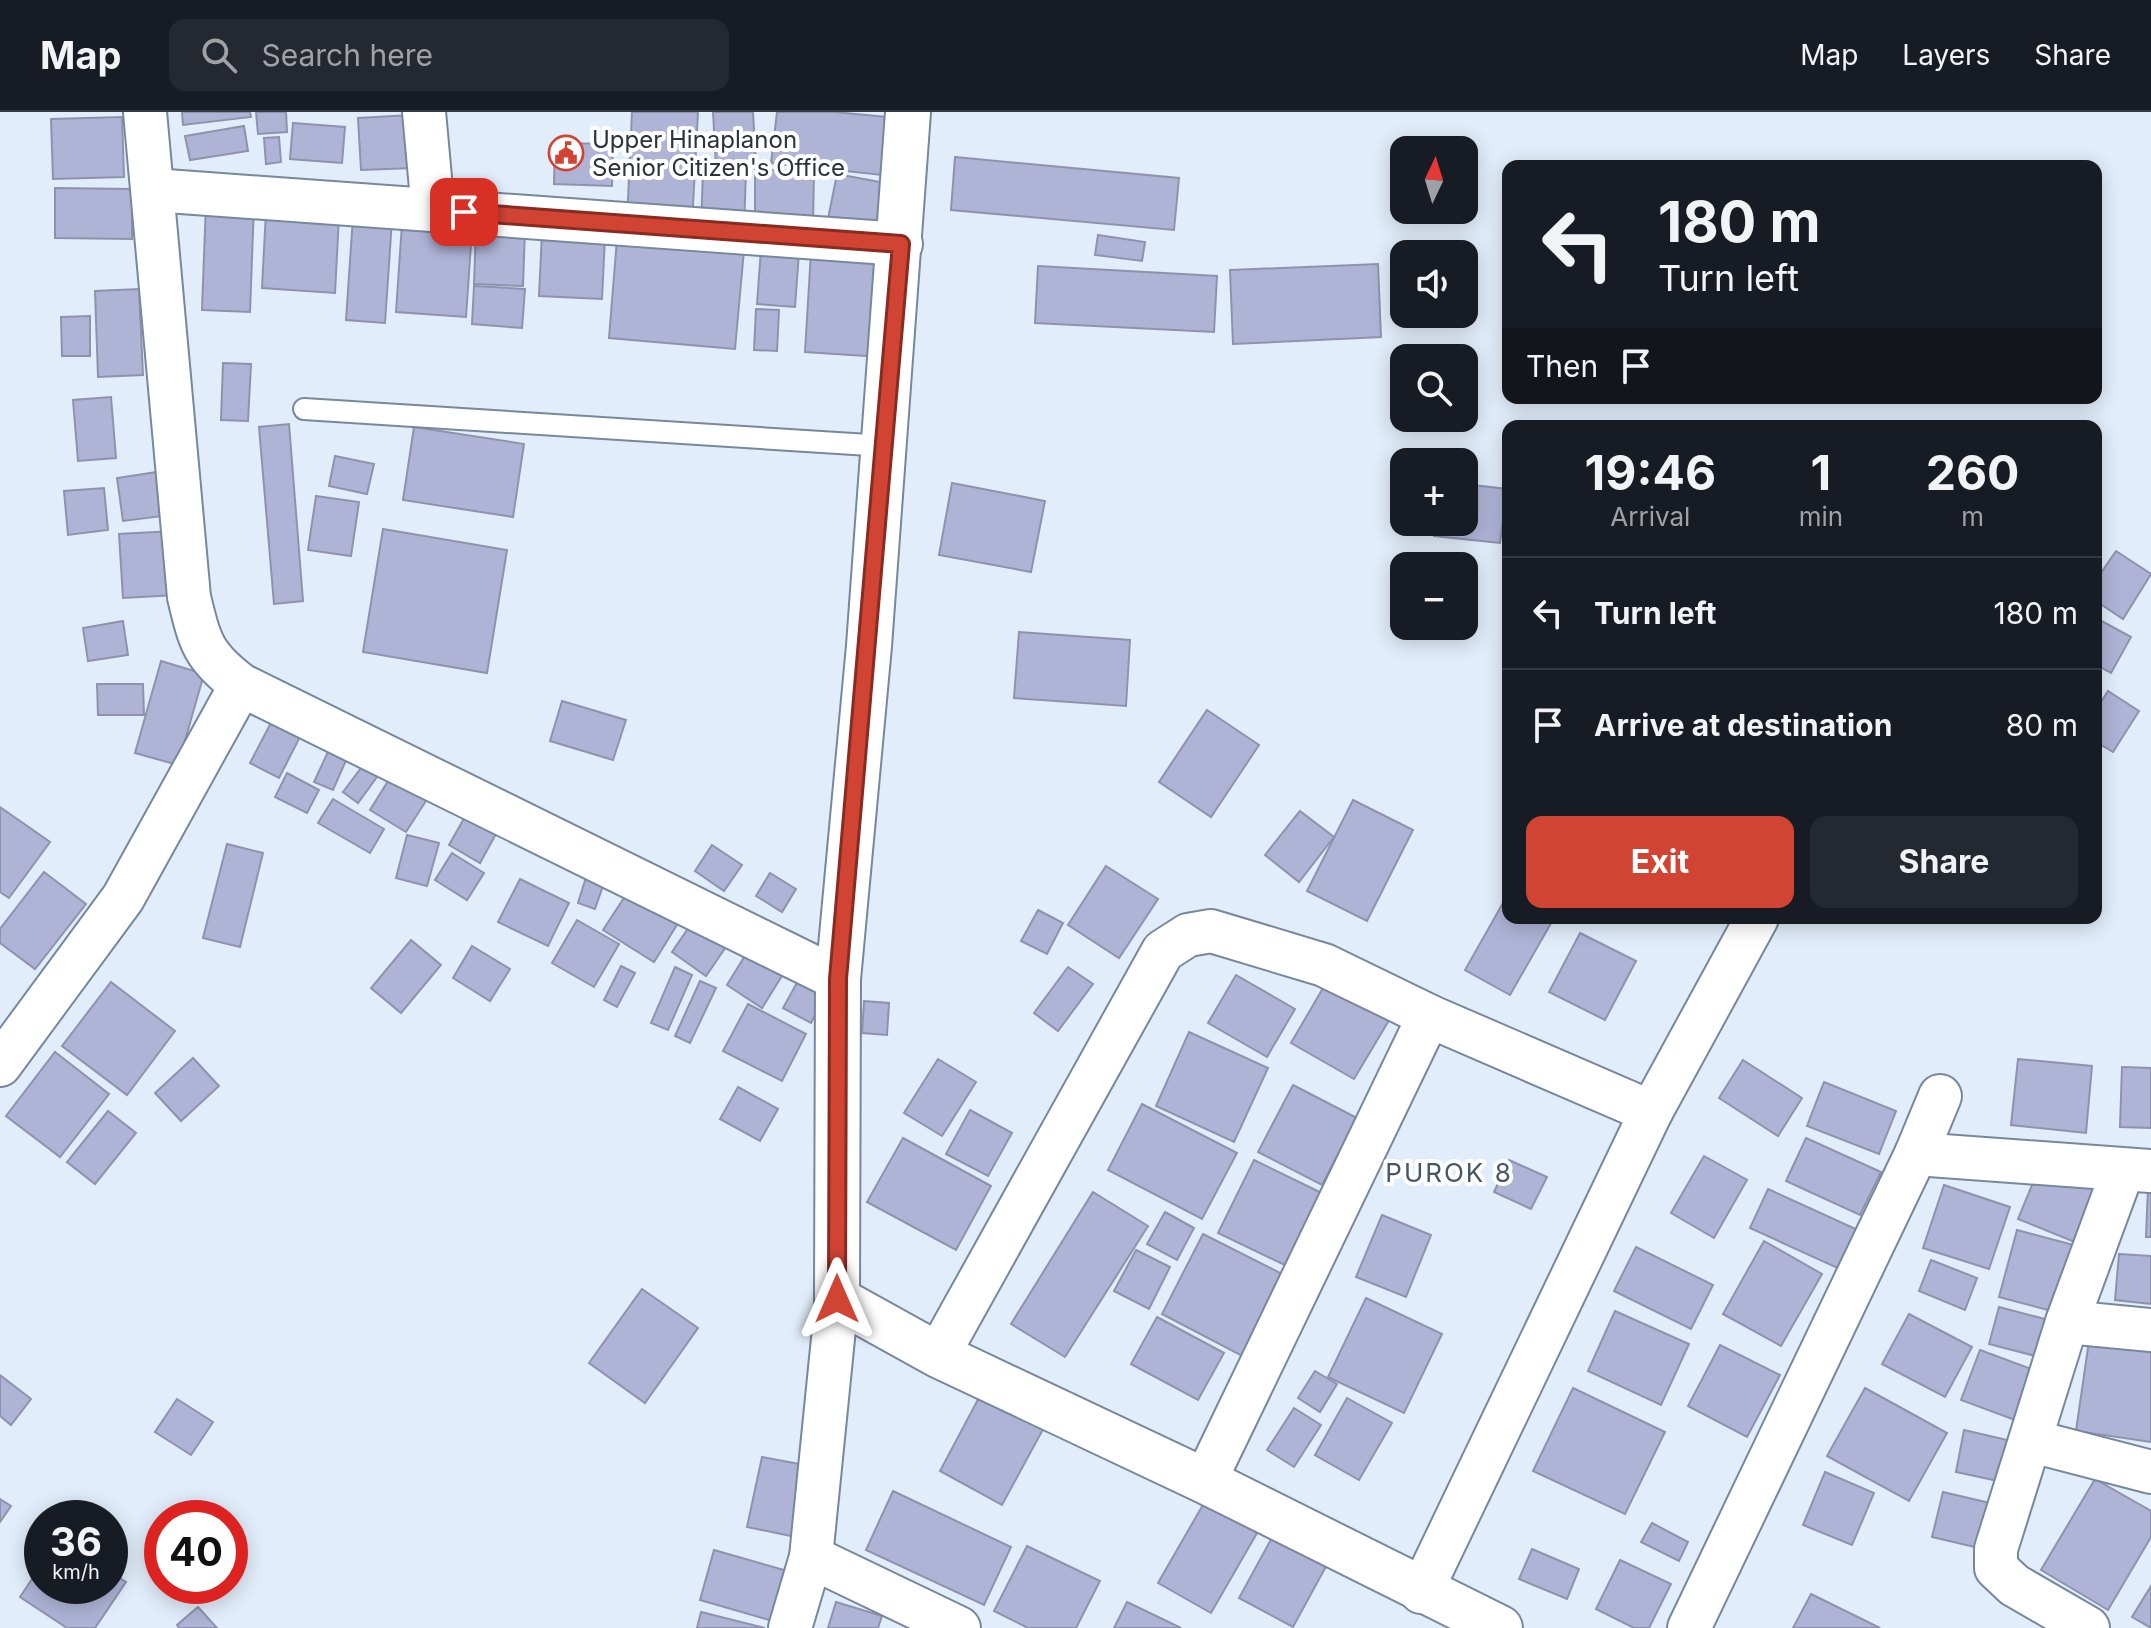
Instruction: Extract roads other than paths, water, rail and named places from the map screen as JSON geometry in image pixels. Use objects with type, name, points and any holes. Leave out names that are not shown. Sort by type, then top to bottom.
[{"type":"street","points":[[145,112],[189,597],[198,635],[212,663],[241,685],[838,979]]},
{"type":"street","points":[[424,112],[433,210]]},
{"type":"street","points":[[790,1628],[811,1557],[837,1299],[838,979],[885,446],[908,112]]},
{"type":"street","points":[[153,190],[901,244]]},
{"type":"street","points":[[0,1065],[123,898],[241,685]]},
{"type":"street","points":[[1421,1592],[1651,1112],[1754,924]]},
{"type":"street","points":[[938,1355],[1163,951],[1188,935],[1211,931],[1324,965],[1429,1016],[1651,1112]]},
{"type":"street","points":[[1205,1481],[1429,1016]]},
{"type":"street","points":[[1689,1628],[1916,1154],[1940,1096]]},
{"type":"street","points":[[1916,1154],[2137,1171],[2067,1322],[1996,1549],[1996,1568],[2014,1585],[2088,1628]]},
{"type":"street","points":[[837,1299],[938,1355],[1205,1481],[1421,1592],[1500,1628]]},
{"type":"street","points":[[2067,1322],[2151,1330]]},
{"type":"street","points":[[2032,1441],[2151,1472]]},
{"type":"street","points":[[811,1557],[959,1628]]},
{"type":"lane","points":[[304,409],[885,446]]},
{"type":"place","name":"Upper Hinaplanon Senior Citizen's Office","points":[[566,153]]},
{"type":"district","name":"PUROK 8","points":[[1449,1172]]}]
